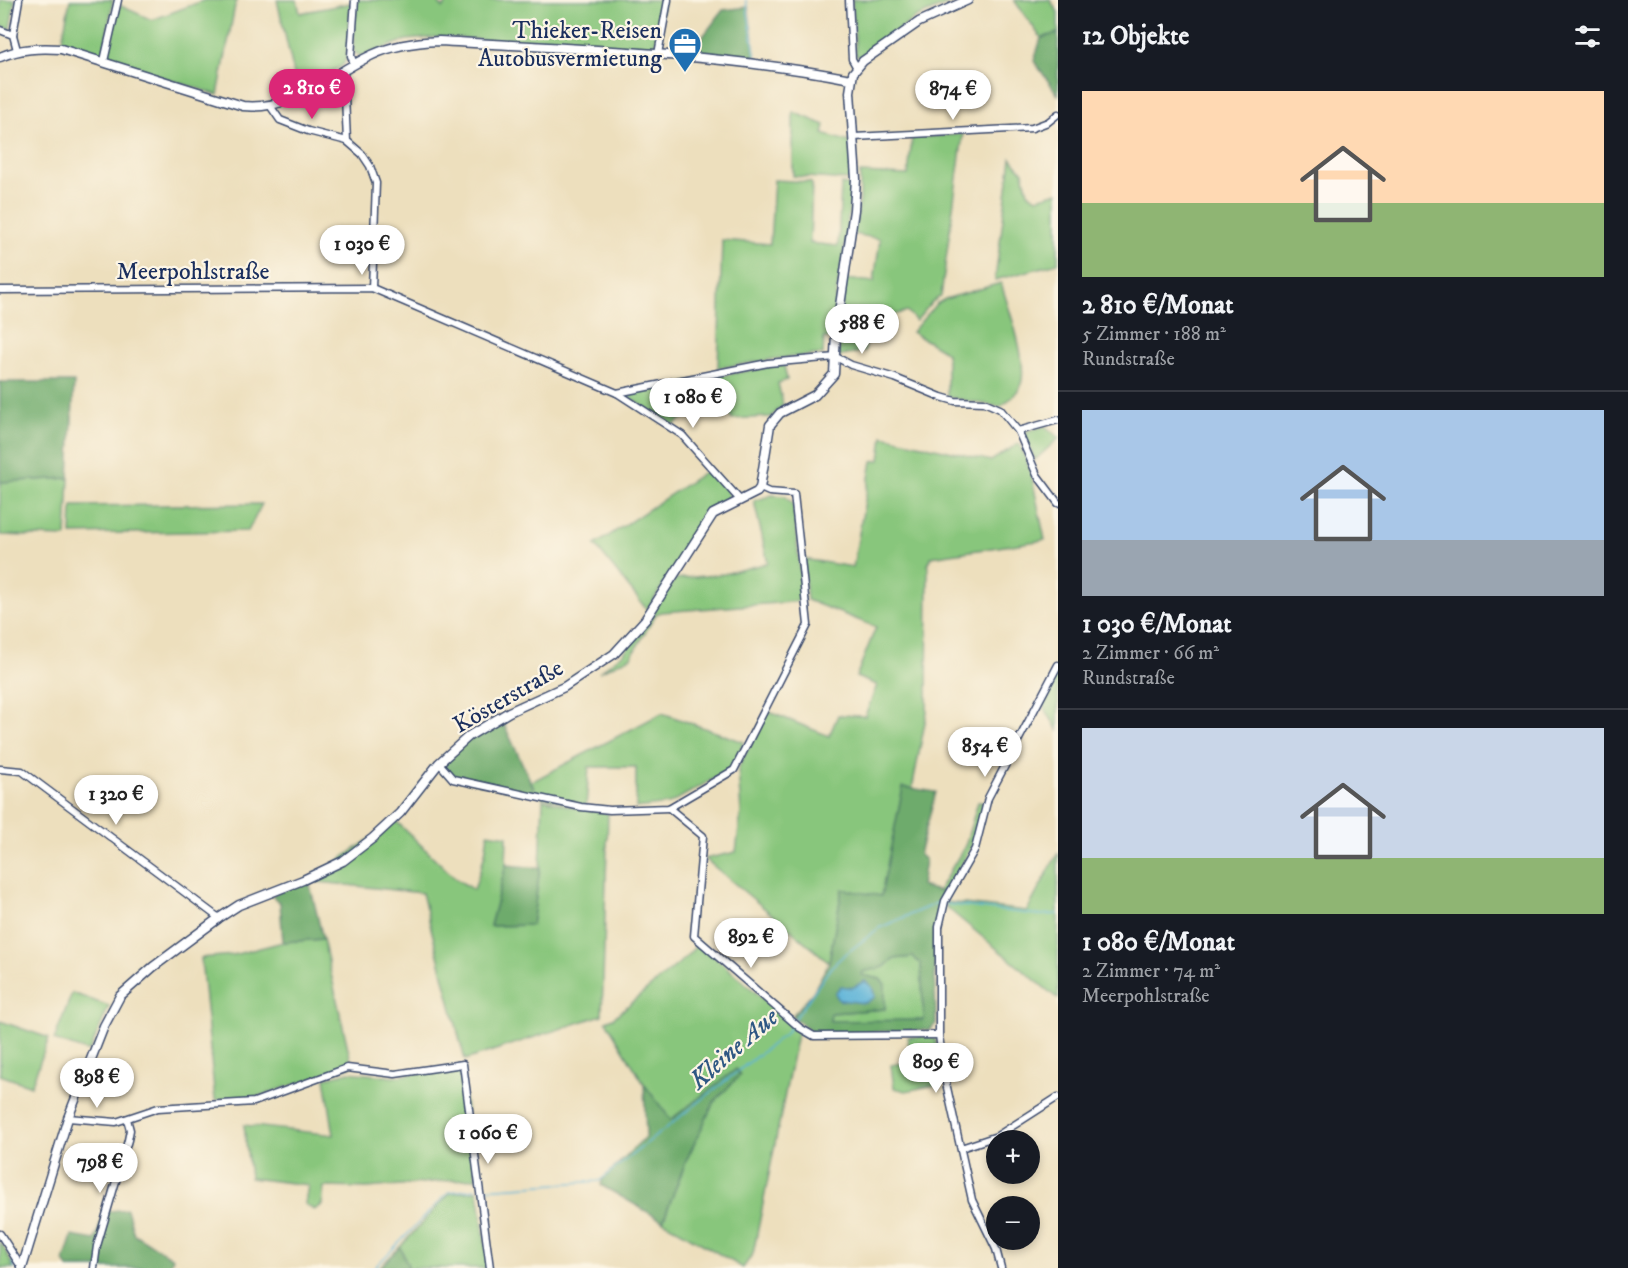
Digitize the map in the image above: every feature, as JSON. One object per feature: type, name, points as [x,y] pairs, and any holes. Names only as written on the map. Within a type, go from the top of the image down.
[{"type":"main road","points":[[760,488],[770,425],[780,413],[815,395],[834,374],[836,333],[854,210],[856,179],[851,79],[857,68],[919,22],[969,0]]},
{"type":"main road","points":[[0,57],[16,50],[62,49],[243,106],[271,107],[299,96],[374,54],[419,42],[439,41],[658,54],[763,64],[851,79]]},
{"type":"main road","name":"Kösterstraße","points":[[22,1268],[68,1118],[104,1026],[120,996],[153,967],[239,905],[303,880],[343,861],[400,813],[439,763],[468,736],[509,712],[564,687],[614,654],[645,620],[713,513],[757,492],[760,488]]},
{"type":"street","points":[[16,50],[13,35],[20,0]]},
{"type":"street","points":[[104,62],[118,0]]},
{"type":"street","points":[[354,64],[351,56],[355,0]]},
{"type":"street","points":[[658,54],[668,0]]},
{"type":"street","points":[[849,0],[852,59],[857,68]]},
{"type":"street","points":[[0,30],[13,35]]},
{"type":"street","points":[[342,71],[347,141]]},
{"type":"street","points":[[271,107],[279,120],[308,131],[347,141],[362,154],[370,166],[376,183],[372,288]]},
{"type":"street","points":[[854,138],[1032,128],[1048,122],[1058,114]]},
{"type":"street","name":"Meerpohlstraße","points":[[0,290],[372,288],[617,393],[682,435],[740,500]]},
{"type":"street","points":[[617,393],[757,365],[836,357],[851,365],[894,378],[941,397],[955,401],[984,402],[1000,409],[1018,431],[1037,475],[1058,503]]},
{"type":"street","points":[[1018,431],[1058,420]]},
{"type":"street","points":[[439,763],[453,779],[581,807],[610,810],[669,808],[734,770],[808,625],[794,494],[769,492],[760,488]]},
{"type":"street","points":[[1001,1268],[996,1249],[972,1200],[944,1074],[939,1035],[939,927],[944,904],[975,849],[988,798],[1058,664]]},
{"type":"street","points":[[0,769],[22,771],[219,918]]},
{"type":"street","points":[[669,808],[703,836],[694,936],[793,1022],[814,1036],[939,1035]]},
{"type":"street","points":[[68,1118],[116,1122],[158,1108],[254,1102],[347,1068],[395,1074],[463,1064],[490,1268]]},
{"type":"street","points":[[961,1148],[997,1136],[1058,1097]]},
{"type":"street","points":[[94,1268],[97,1246],[128,1140],[130,1130],[127,1119]]},
{"type":"street","points":[[0,1234],[22,1268]]},
{"type":"green space","points":[[0,0],[15,0],[10,29],[0,26]]},
{"type":"green space","points":[[70,0],[113,0],[103,57],[61,46]]},
{"type":"green space","points":[[205,0],[236,0],[218,95],[108,60],[119,5],[152,20]]},
{"type":"green space","points":[[277,0],[297,0],[300,13],[351,3],[346,59],[343,65],[298,91]]},
{"type":"green space","points":[[357,0],[436,0],[443,8],[449,0],[664,0],[654,49],[439,37],[406,40],[362,56],[356,54],[353,49]]},
{"type":"green space","points":[[852,0],[958,0],[917,17],[860,57],[856,55]]},
{"type":"green space","points":[[1014,0],[1050,0],[1058,12],[1058,33],[1041,38]]},
{"type":"green space","points":[[748,7],[756,60],[697,54],[698,43],[723,10]]},
{"type":"green space","points":[[1058,33],[1058,95],[1034,61],[1041,38]]},
{"type":"green space","points":[[793,112],[825,125],[823,134],[850,142],[852,176],[847,180],[793,176]]},
{"type":"green space","points":[[963,134],[941,296],[932,302],[916,321],[907,311],[869,322],[865,351],[839,356],[845,279],[874,282],[880,239],[854,234],[860,200],[860,173],[908,175],[912,138]]},
{"type":"green space","points":[[1011,158],[1023,172],[1028,193],[1037,198],[1058,192],[1058,263],[995,280]]},
{"type":"green space","points":[[774,180],[812,184],[810,243],[838,246],[841,184],[849,185],[851,188],[830,338],[824,338],[823,354],[718,368],[722,240],[770,244]]},
{"type":"green space","points":[[1001,283],[1020,351],[1022,377],[1020,387],[1014,396],[1000,407],[947,397],[947,353],[912,332],[936,304],[945,299]]},
{"type":"green space","points":[[784,364],[787,380],[778,383],[783,405],[771,417],[731,419],[729,403],[709,401],[673,425],[630,398],[629,393]]},
{"type":"green space","points":[[0,382],[74,382],[69,478],[0,482]]},
{"type":"green space","points":[[1045,426],[1058,439],[1035,460],[1025,436],[1027,431]]},
{"type":"green space","points":[[883,436],[991,461],[1019,443],[1031,473],[1045,540],[931,557],[928,565],[927,712],[912,789],[903,788],[881,896],[842,890],[829,962],[705,859],[736,852],[741,812],[738,769],[767,711],[829,736],[838,715],[865,716],[877,685],[856,677],[876,627],[807,600],[803,559],[853,567],[872,461],[880,460]]},
{"type":"green space","points":[[709,469],[728,491],[729,498],[711,511],[647,610],[595,545]]},
{"type":"green space","points":[[69,478],[66,537],[0,535],[0,482]]},
{"type":"green space","points":[[772,495],[785,496],[793,504],[803,601],[656,614],[631,657],[599,672],[624,653],[675,579],[724,574],[768,563],[754,501]]},
{"type":"green space","points":[[262,504],[248,531],[71,534],[72,506]]},
{"type":"green space","points":[[1058,671],[1058,730],[1042,704]]},
{"type":"green space","points":[[662,713],[744,742],[733,768],[669,804],[636,808],[636,767],[589,767],[586,807],[537,795],[531,782]]},
{"type":"green space","points":[[501,718],[537,795],[454,778],[441,763],[469,737]]},
{"type":"green space","points":[[903,787],[936,792],[919,854],[925,860],[921,886],[945,893],[934,931],[936,1024],[929,1030],[814,1034],[792,1016],[813,992],[829,962],[842,889],[881,896]],"holes":[[[913,957],[921,964],[924,1020],[830,1021],[831,1013],[885,1009],[885,984],[880,979],[862,975],[862,972],[884,967],[893,959]]]},
{"type":"green space","points":[[543,799],[580,809],[608,813],[602,1015],[465,1060],[422,893],[309,881],[396,821],[456,879],[474,890],[485,854],[488,833],[507,836],[506,865],[490,926],[532,925],[540,868]]},
{"type":"green space","points":[[978,802],[983,802],[977,831],[970,849],[945,893],[938,891],[965,846]]},
{"type":"green space","points":[[1058,853],[1058,999],[946,907],[946,902],[1027,911]]},
{"type":"green space","points":[[506,865],[540,868],[532,925],[490,926]]},
{"type":"green space","points":[[309,881],[323,939],[283,942],[280,903],[271,895]]},
{"type":"green space","points":[[323,939],[352,1066],[253,1098],[215,1100],[201,958],[233,955],[283,942]]},
{"type":"green space","points":[[701,945],[798,1029],[753,1254],[743,1268],[663,1221],[686,1161],[714,1102],[740,1074],[736,1070],[670,1120],[644,1084],[606,1021],[613,1018],[684,959],[695,947]]},
{"type":"green space","points":[[913,957],[921,964],[924,1020],[830,1022],[830,1013],[885,1009],[880,979],[861,975],[862,972],[884,967],[893,959]]},
{"type":"green space","points":[[72,993],[109,1006],[90,1050],[86,1051],[54,1040]]},
{"type":"green space","points":[[0,1021],[49,1038],[31,1086],[0,1075]]},
{"type":"green space","points":[[908,1037],[931,1037],[936,1040],[940,1084],[906,1091],[894,1088],[891,1065],[908,1062]]},
{"type":"green space","points":[[452,1067],[461,1072],[476,1178],[368,1188],[324,1187],[322,1205],[314,1210],[305,1204],[308,1185],[250,1178],[244,1125],[334,1135],[325,1078],[349,1072],[393,1077]]},
{"type":"green space","points":[[736,1069],[740,1075],[714,1102],[686,1161],[663,1221],[601,1185],[602,1180],[646,1136],[644,1084],[671,1120]]},
{"type":"green space","points":[[478,1191],[489,1268],[409,1268],[400,1247],[450,1193]]},
{"type":"green space","points":[[105,1209],[111,1211],[127,1209],[134,1234],[173,1258],[169,1268],[68,1268],[64,1261],[72,1236],[95,1240]]},
{"type":"green space","points":[[0,1240],[14,1268],[0,1268]]},
{"type":"green space","points":[[400,1247],[409,1268],[379,1268]]},
{"type":"water","points":[[865,981],[872,987],[875,997],[865,1003],[839,1000],[835,993],[841,986],[852,988]]},
{"type":"waterway","points":[[746,0],[756,59]]},
{"type":"waterway","name":"Kleine Aue","points":[[794,1020],[831,967],[843,956],[879,928],[941,903]]},
{"type":"waterway","name":"Kleine Aue","points":[[946,904],[1039,915],[1058,914]]},
{"type":"waterway","name":"Kleine Aue","points":[[483,1189],[599,1181],[786,1033],[792,1024]]},
{"type":"waterway","name":"Kleine Aue","points":[[374,1268],[449,1192],[476,1189]]},
{"type":"waterway","points":[[13,1261],[15,1268]]},
{"type":"place","name":"Thieker-Reisen Autobusvermietung","points":[[685,73]]}]
